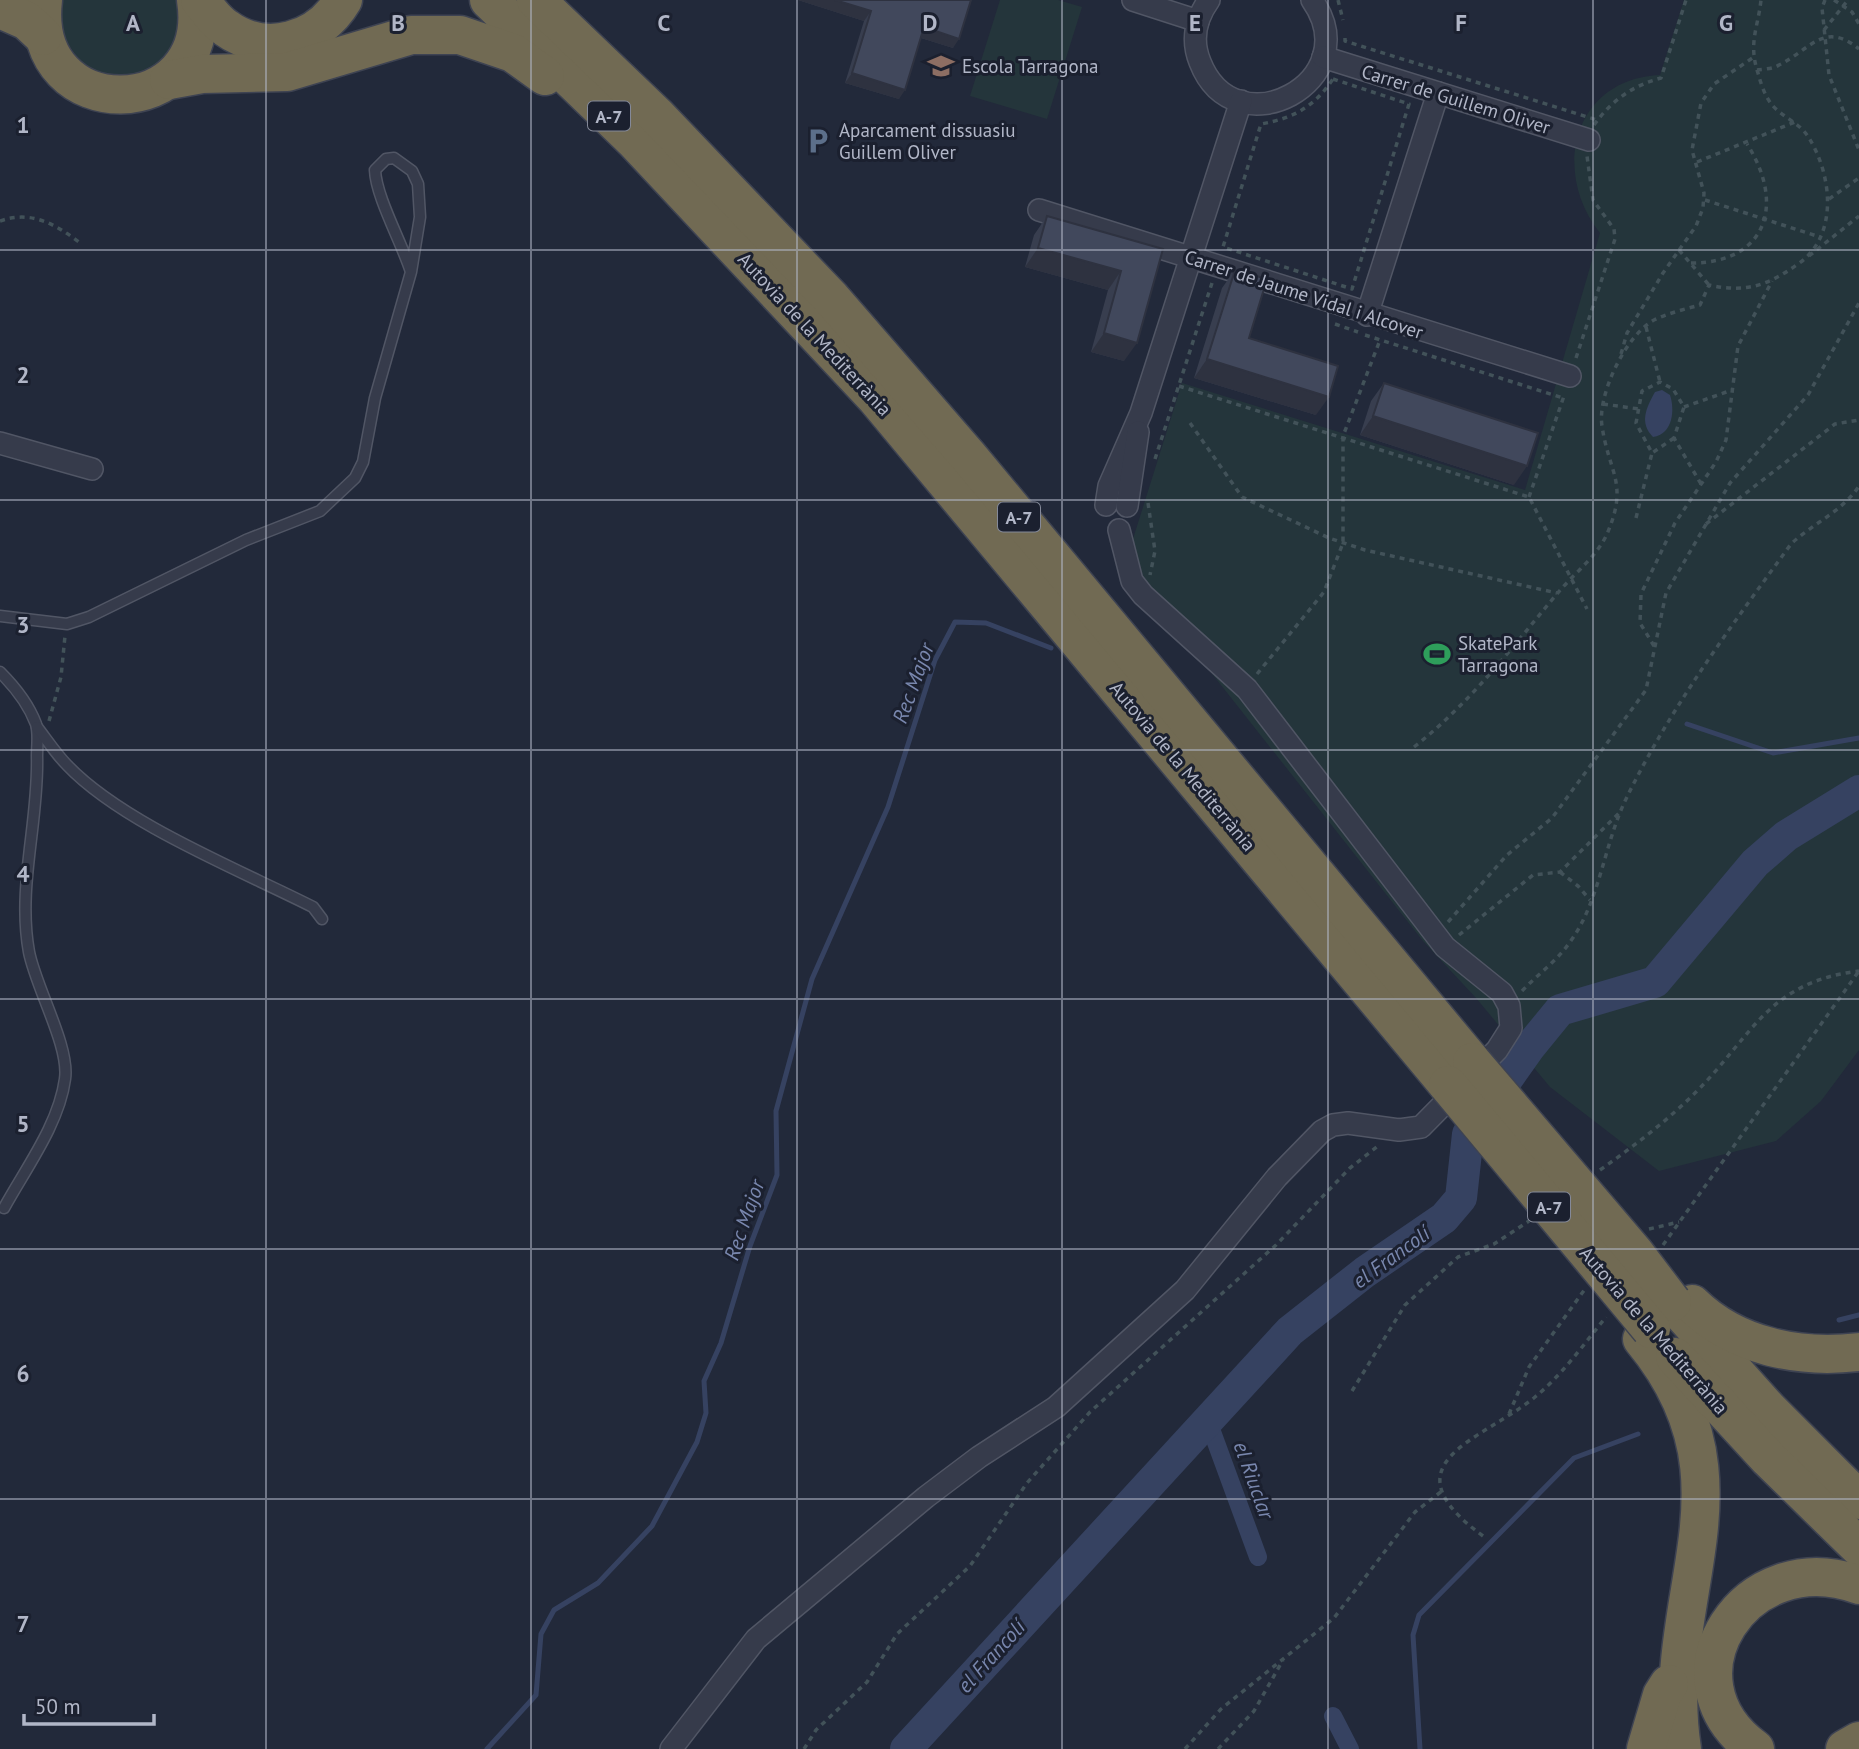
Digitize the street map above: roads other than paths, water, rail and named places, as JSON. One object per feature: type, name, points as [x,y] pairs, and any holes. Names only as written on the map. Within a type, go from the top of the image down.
[{"type":"highway","points":[[198,0],[232,32],[272,43],[302,38],[316,30],[344,0]]},
{"type":"highway","points":[[169,80],[185,62],[195,41],[199,18],[198,0]]},
{"type":"highway","name":"Autovia de la Mediterrània","points":[[489,0],[634,140],[876,398],[1460,1073],[1661,1315],[1760,1450],[1859,1547]]},
{"type":"highway","name":"Autovia de la Mediterrània","points":[[536,0],[656,115],[831,298],[969,457],[1460,1073]]},
{"type":"highway","points":[[0,9],[27,21],[43,18],[52,57],[66,75],[84,88],[105,95],[128,96],[149,91],[169,80],[202,74],[287,72],[411,35],[460,35],[513,52],[558,85],[625,150],[724,236]]},
{"type":"highway","points":[[1682,1749],[1678,1720],[1678,1670],[1700,1535],[1702,1482],[1684,1404],[1673,1380],[1661,1315],[1708,1318],[1765,1346],[1816,1354],[1859,1352]]},
{"type":"highway","name":"Autovia de la Mediterrània","points":[[1661,1315],[1768,1409],[1859,1500]]},
{"type":"highway","points":[[1755,1749],[1730,1725],[1716,1691],[1717,1652],[1731,1620],[1753,1595],[1784,1580],[1819,1576],[1859,1585]]},
{"type":"highway","points":[[1646,1749],[1662,1695],[1678,1670]]},
{"type":"highway","points":[[1845,1749],[1859,1743]]},
{"type":"highway","points":[[1855,1749],[1859,1743]]},
{"type":"street","points":[[1133,0],[1198,21]]},
{"type":"street","points":[[1209,0],[1198,21],[1195,42],[1206,76],[1226,94],[1241,101],[1262,104],[1287,99],[1312,78],[1323,57],[1323,24],[1312,0]]},
{"type":"street","name":"Carrer de Guillem Oliver","points":[[1323,57],[1438,93],[1588,151]]},
{"type":"street","points":[[1367,315],[1438,93]]},
{"type":"street","points":[[671,1749],[756,1639],[926,1497],[1066,1399],[1185,1290],[1277,1177],[1321,1131],[1333,1125],[1348,1123],[1410,1131],[1430,1121],[1497,1050],[1511,1028],[1509,1006],[1502,993],[1445,937],[1255,683],[1143,595],[1132,581],[1119,530],[1130,520],[1116,506],[1141,413],[1241,101]]},
{"type":"street","name":"Carrer de Jaume Vidal i Alcover","points":[[1039,210],[1367,315],[1570,376]]},
{"type":"street","points":[[0,443],[92,469]]},
{"type":"lane","points":[[0,616],[66,624],[89,617],[246,540],[320,511],[340,495],[363,462],[375,398],[411,272],[421,197],[412,171],[394,158],[386,159],[375,170],[376,184],[400,237],[411,272]]},
{"type":"lane","points":[[0,673],[25,702],[41,732],[67,765],[108,799],[187,844],[313,907],[322,919]]},
{"type":"lane","points":[[4,1208],[60,1104],[66,1076],[62,1049],[35,978],[29,949],[26,909],[41,732]]},
{"type":"water","points":[[1662,390],[1670,395],[1671,421],[1665,431],[1653,437],[1646,426],[1645,415],[1655,392]]},
{"type":"waterway","name":"Rec Major","points":[[487,1749],[536,1695],[541,1634],[554,1610],[598,1583],[652,1526],[697,1442],[706,1413],[704,1381],[721,1343],[750,1246],[777,1175],[776,1111],[812,979],[888,807],[935,660],[955,622],[986,623],[1051,648]]},
{"type":"waterway","name":"Rec Major","points":[[1687,724],[1773,753],[1859,738]]},
{"type":"waterway","name":"el Francolí","points":[[906,1749],[1290,1331],[1365,1272],[1444,1218],[1461,1198],[1468,1134],[1529,1048],[1560,1010],[1655,982],[1755,863],[1786,836],[1859,791]]},
{"type":"waterway","points":[[1839,1320],[1859,1315]]},
{"type":"waterway","name":"el Riuclar","points":[[1207,1418],[1258,1557]]},
{"type":"waterway","points":[[1420,1749],[1413,1635],[1419,1615],[1574,1458],[1638,1434]]},
{"type":"waterway","name":"el Riuclar","points":[[1333,1716],[1350,1749]]},
{"type":"place","name":"Escola Tarragona","points":[[941,66]]},
{"type":"place","name":"Aparcament dissuasiu Guillem Oliver","points":[[818,141]]},
{"type":"place","name":"SkatePark Tarragona","points":[[1437,654]]}]
